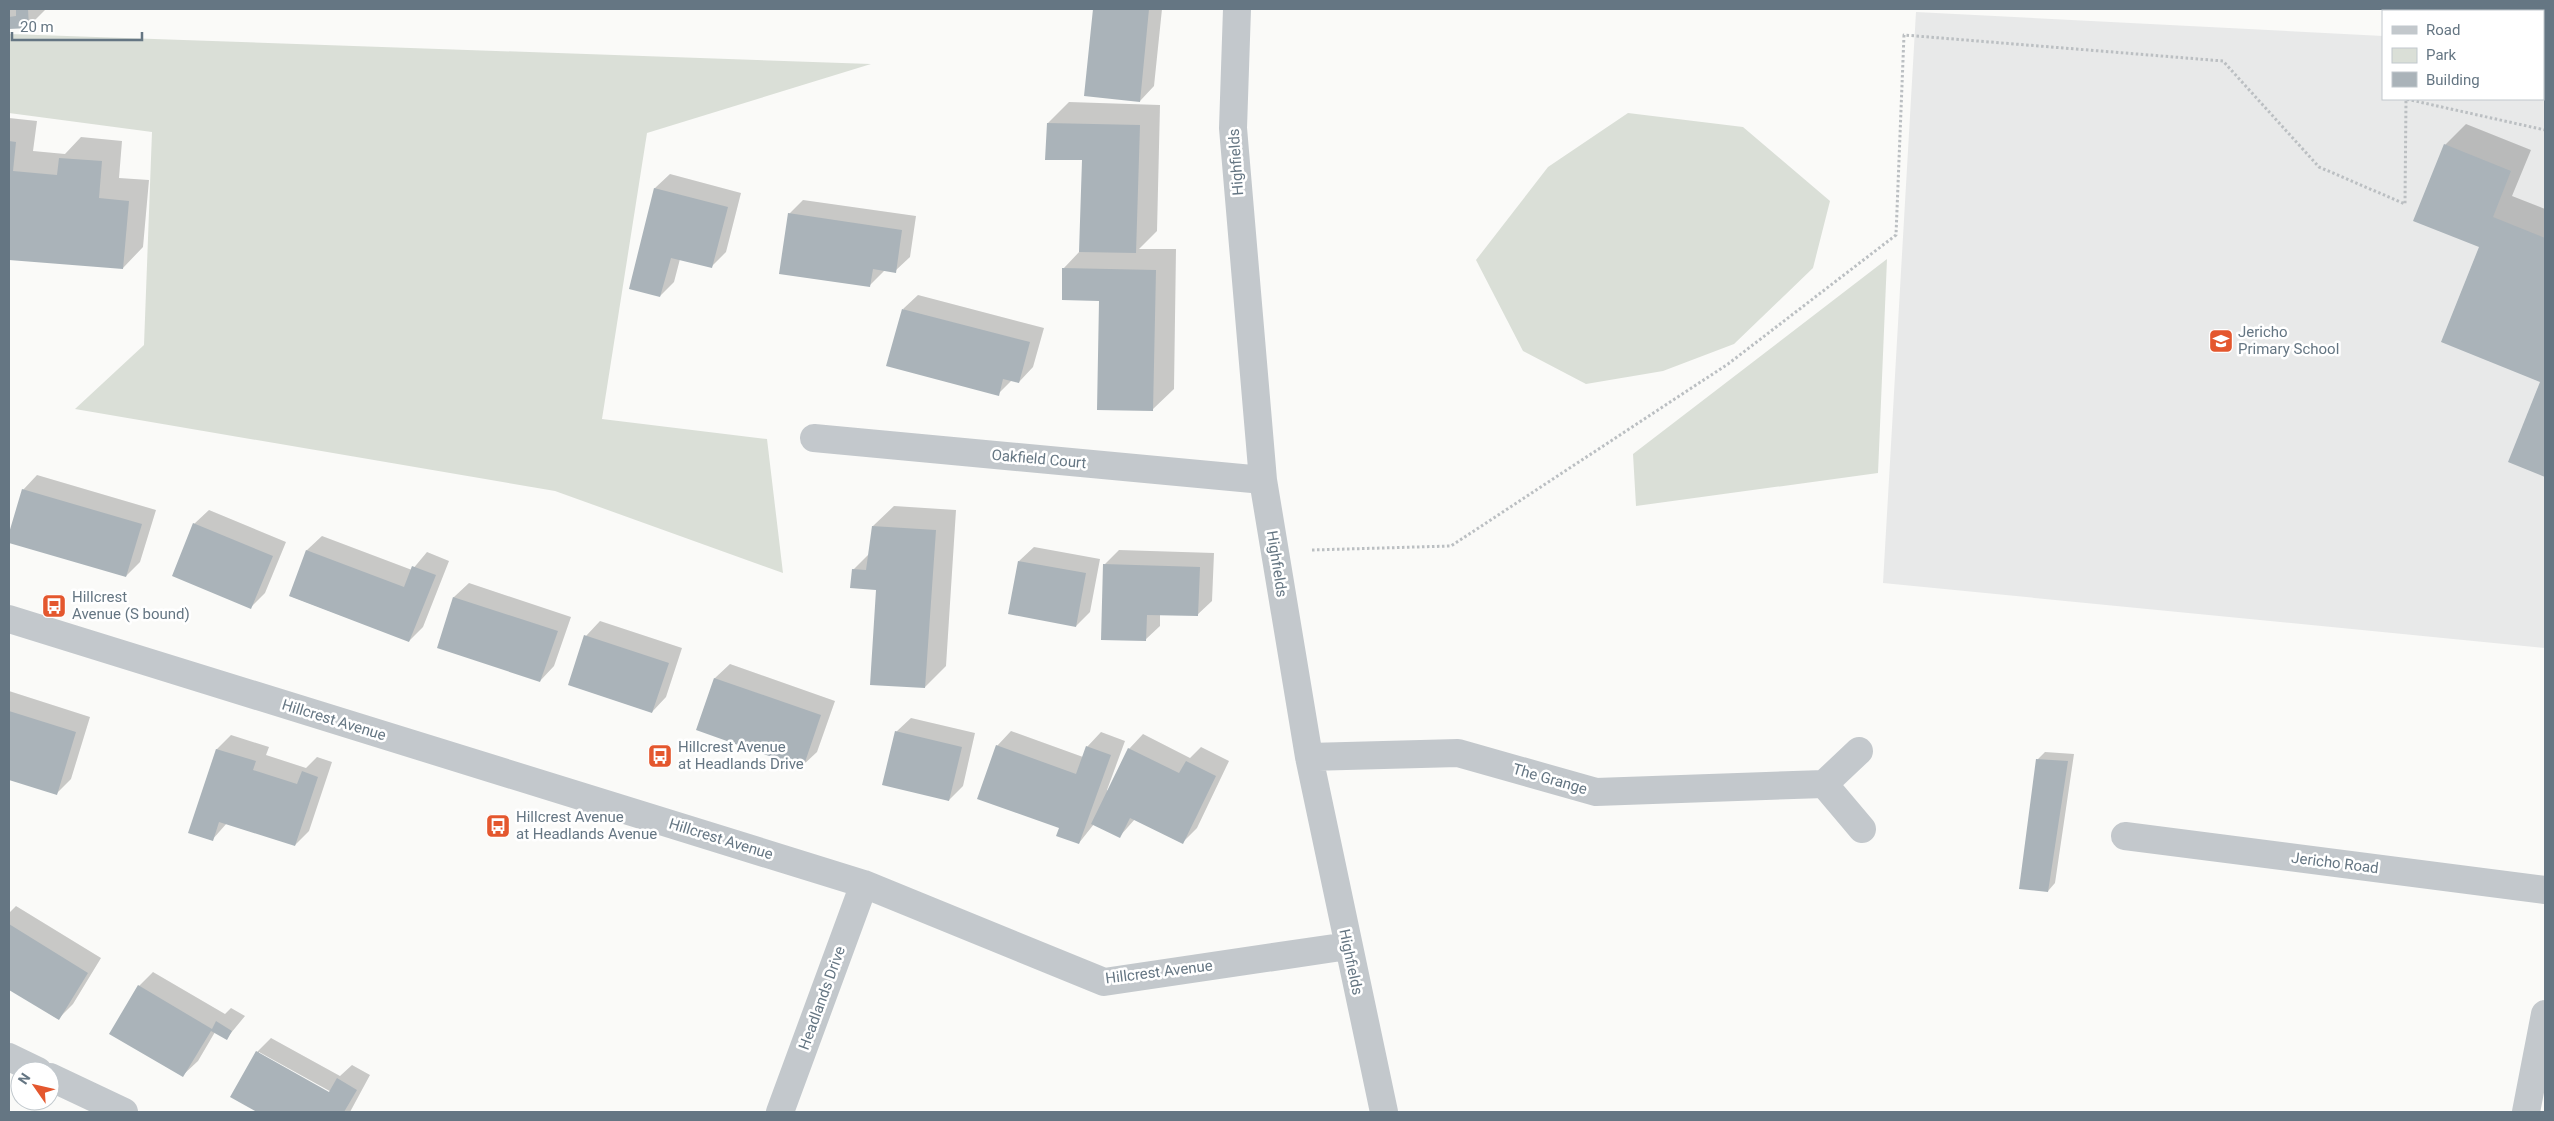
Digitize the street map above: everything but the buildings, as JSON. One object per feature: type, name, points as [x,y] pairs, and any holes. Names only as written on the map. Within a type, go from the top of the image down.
[{"type":"street","name":"Highfields","points":[[1237,9],[1233,128],[1263,480],[1309,757],[1384,1112]]},
{"type":"street","name":"Oakfield Court","points":[[814,438],[1263,480]]},
{"type":"street","name":"Hillcrest Avenue","points":[[9,619],[864,884],[1104,982],[1348,946]]},
{"type":"street","points":[[1859,751],[1824,784],[1862,829]]},
{"type":"street","name":"The Grange","points":[[1309,757],[1458,753],[1596,792],[1824,784]]},
{"type":"street","name":"Jericho Road","points":[[2125,836],[2545,890]]},
{"type":"street","name":"Headlands Drive","points":[[780,1112],[864,884]]},
{"type":"street","points":[[2526,1112],[2545,1014]]},
{"type":"street","points":[[60,1082],[124,1112]]},
{"type":"path","points":[[1275,551],[1451,546],[1728,364],[1896,235],[1904,35],[2223,61],[2320,167],[2405,204],[2406,100]]},
{"type":"path","points":[[2410,100],[2545,130]]},
{"type":"shaded area","name":"Jericho Primary School","points":[[1916,12],[2382,36],[2382,100],[2544,100],[2545,44],[2545,648],[1883,583]]},
{"type":"green space","points":[[9,34],[871,64],[647,133],[602,419],[767,439],[783,573],[555,491],[75,409],[144,345],[152,132],[9,113]]},
{"type":"green space","points":[[1628,113],[1743,127],[1830,201],[1813,268],[1734,344],[1663,371],[1586,384],[1523,351],[1476,260],[1548,167]]},
{"type":"green space","points":[[1887,259],[1878,473],[1636,506],[1633,454]]},
{"type":"place","name":"Jericho Primary School","points":[[2221,341]]},
{"type":"place","name":"Hillcrest Avenue (S bound)","points":[[54,606]]},
{"type":"place","name":"Hillcrest Avenue at Headlands Drive","points":[[660,756]]},
{"type":"place","name":"Hillcrest Avenue at Headlands Avenue","points":[[498,826]]}]
